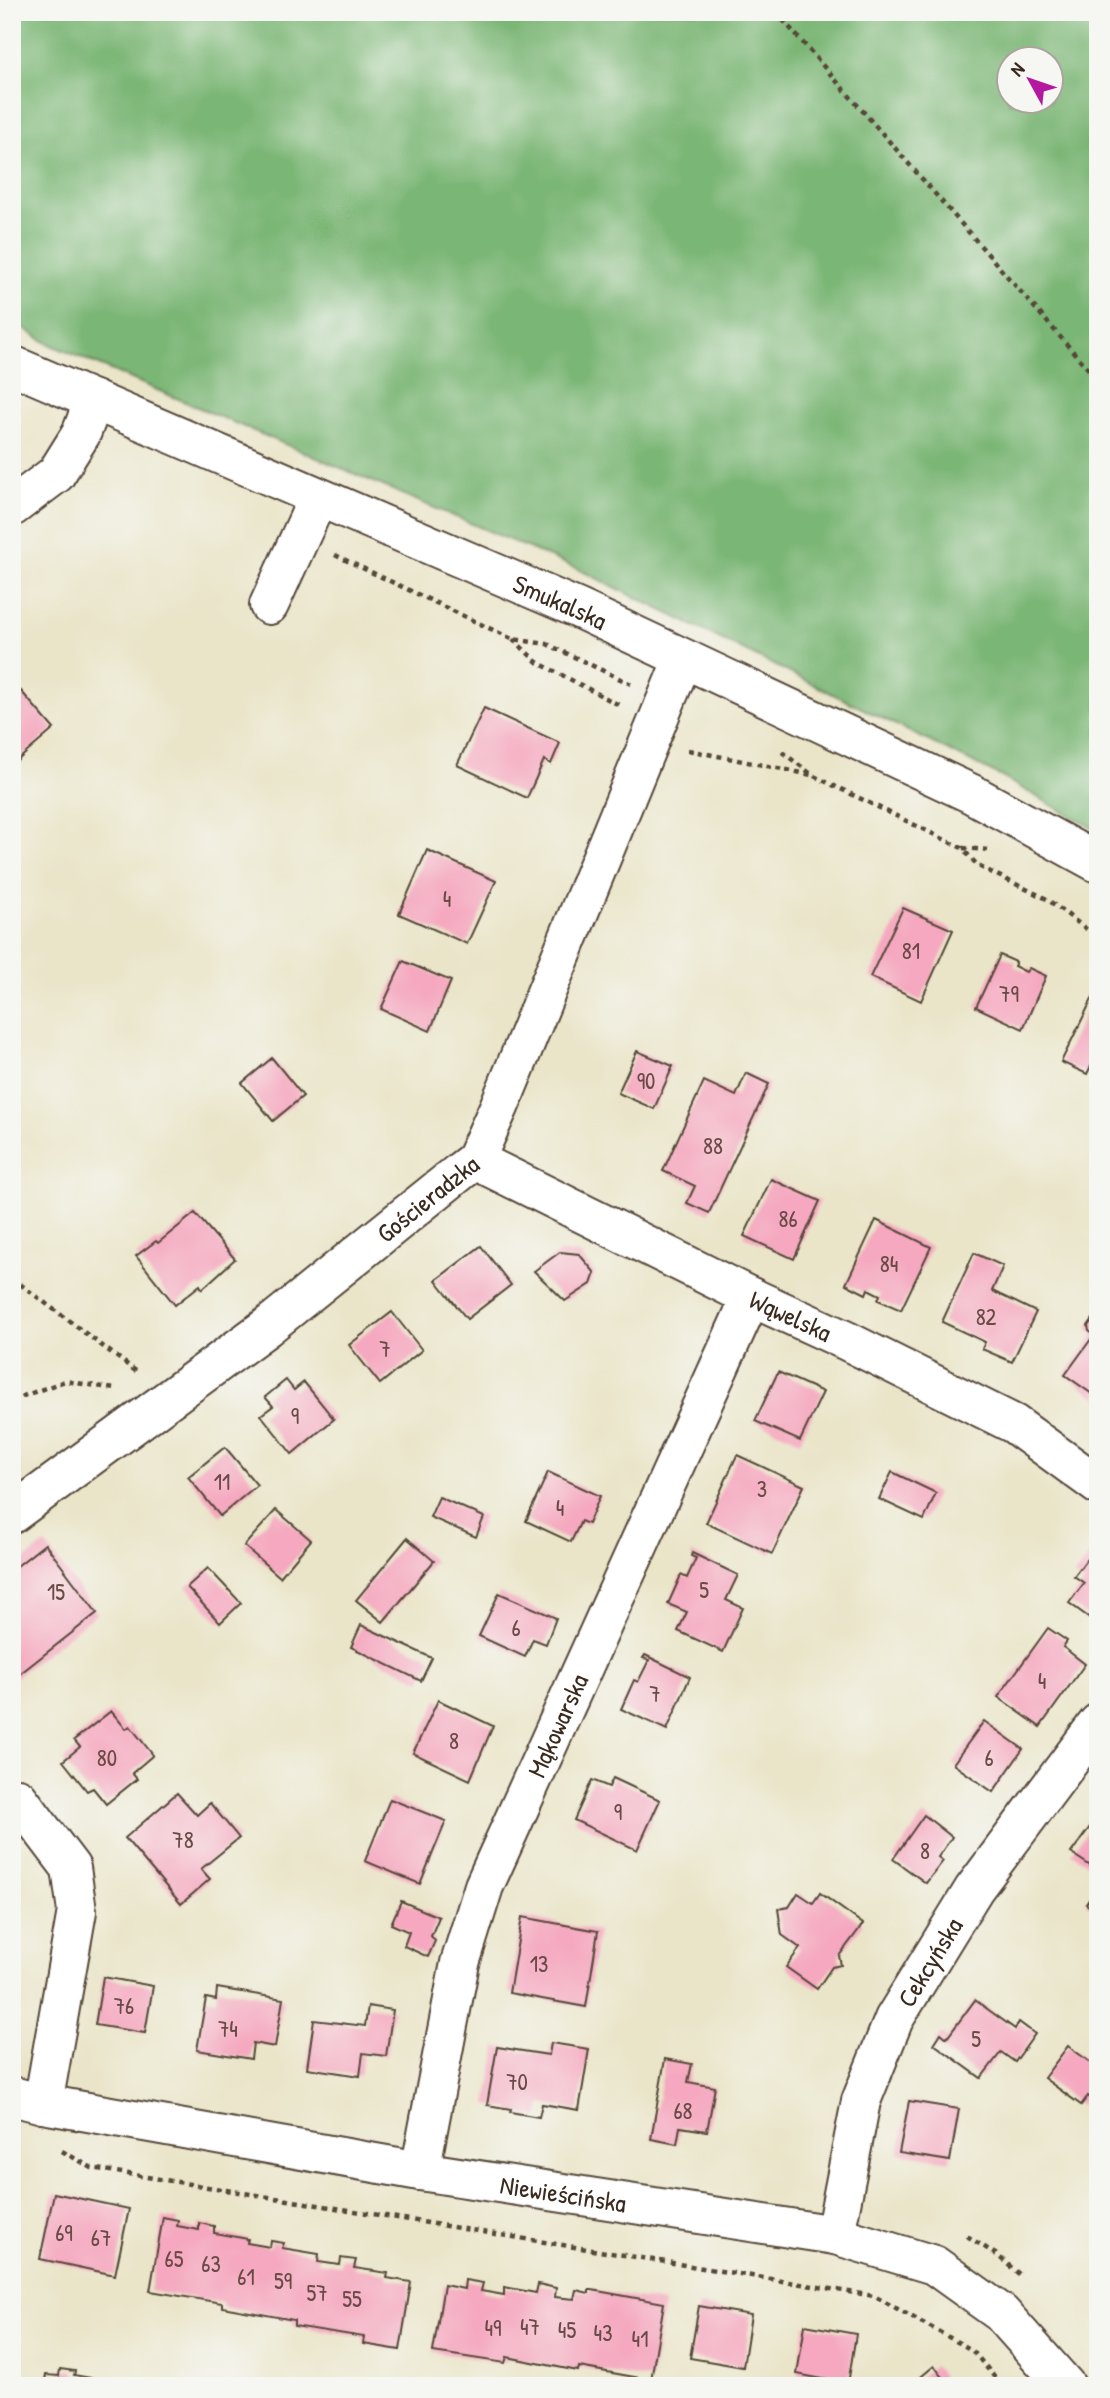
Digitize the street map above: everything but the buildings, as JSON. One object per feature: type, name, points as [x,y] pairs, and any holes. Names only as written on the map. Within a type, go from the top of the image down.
[{"type":"street","name":"Smukalska","points":[[12,365],[168,430],[318,498],[579,610],[972,794],[1098,863]]},
{"type":"street","points":[[12,507],[56,474],[81,434],[93,400]]},
{"type":"street","points":[[269,605],[318,498]]},
{"type":"street","name":"Gościeradzka","points":[[12,1514],[267,1326],[475,1160],[683,659]]},
{"type":"street","name":"Wąwelska","points":[[475,1160],[1014,1424],[1098,1485]]},
{"type":"street","name":"Mąkowarska","points":[[420,2171],[460,1963],[484,1886],[751,1297]]},
{"type":"street","name":"Cekcyńska","points":[[835,2235],[861,2101],[894,2019],[975,1889],[1098,1723]]},
{"type":"street","points":[[18,1798],[71,1868],[77,1911],[28,2100]]},
{"type":"street","name":"Niewieścińska","points":[[28,2100],[420,2171],[835,2235],[934,2265],[1001,2313],[1066,2386]]},
{"type":"path","points":[[776,12],[1098,380]]},
{"type":"path","points":[[328,552],[512,639]]},
{"type":"path","points":[[814,776],[962,848],[978,866],[1046,899],[1098,938]]},
{"type":"path","points":[[12,1278],[171,1398]]},
{"type":"path","points":[[12,1400],[65,1381],[171,1398]]},
{"type":"path","points":[[51,2148],[64,2151],[92,2168],[874,2296],[972,2350],[1002,2386]]},
{"type":"green space","points":[[12,12],[1098,12],[1098,831],[998,775],[578,569],[47,343],[12,320]]}]
